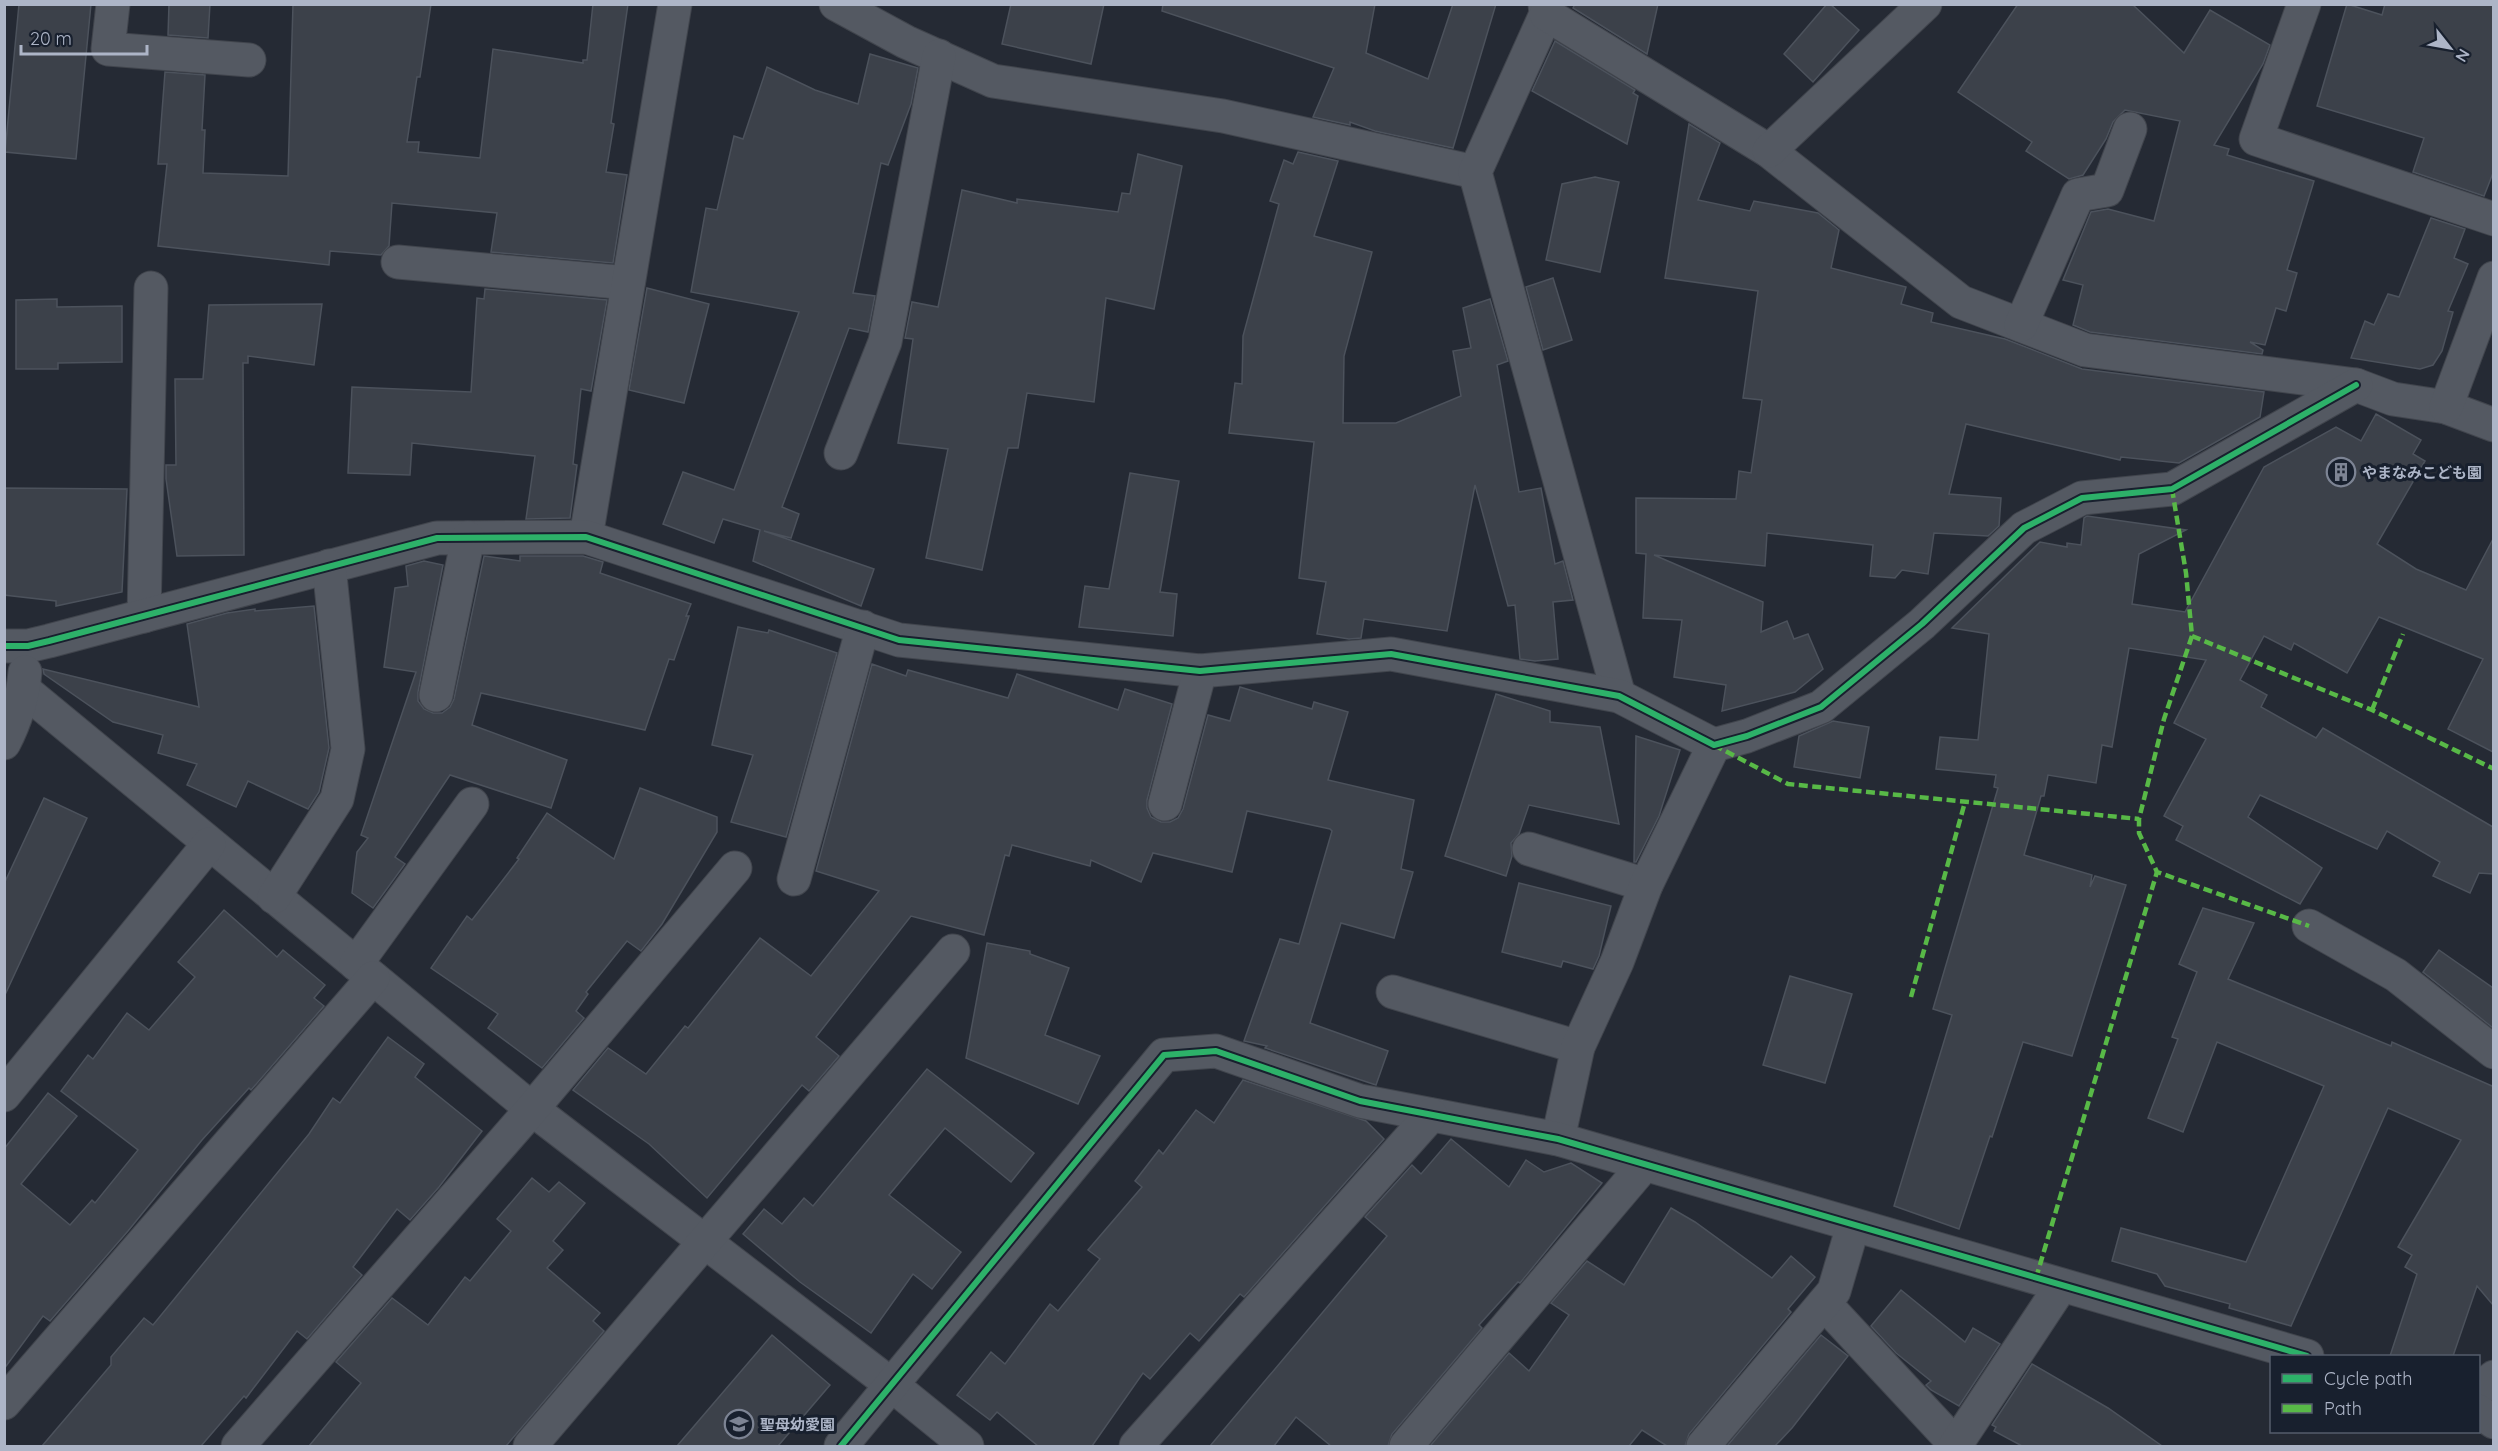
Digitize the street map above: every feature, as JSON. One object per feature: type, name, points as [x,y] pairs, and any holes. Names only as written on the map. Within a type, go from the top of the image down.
[{"type":"street","points":[[113,4],[108,49],[249,60]]},
{"type":"street","points":[[586,537],[675,4]]},
{"type":"street","points":[[836,4],[906,42],[993,81],[1222,116],[1475,172]]},
{"type":"street","points":[[1770,151],[1925,4]]},
{"type":"street","points":[[2304,4],[2256,139],[2493,219]]},
{"type":"street","points":[[1619,696],[1475,172],[1546,9],[1770,151],[1961,302],[2085,350],[2356,385],[2392,399],[2446,407],[2493,425]]},
{"type":"street","points":[[842,453],[885,342],[939,56]]},
{"type":"street","points":[[2021,325],[2078,195],[2107,190],[2130,129]]},
{"type":"street","points":[[398,262],[628,283]]},
{"type":"street","points":[[2446,407],[2493,278]]},
{"type":"street","points":[[144,616],[151,288]]},
{"type":"street","points":[[4,743],[15,721],[24,690],[16,646],[144,616],[437,538],[586,537],[899,639],[1200,671],[1391,654],[1619,696],[1714,745],[1747,736],[1821,707],[1922,624],[2024,528],[2082,498],[2172,489],[2356,385]]},
{"type":"street","points":[[436,695],[468,538]]},
{"type":"street","points":[[274,897],[337,799],[348,749],[328,566]]},
{"type":"street","points":[[794,879],[863,627]]},
{"type":"street","points":[[1165,804],[1200,671]]},
{"type":"street","points":[[24,690],[532,1109],[893,1386],[967,1446]]},
{"type":"street","points":[[1558,1139],[1578,1047],[1617,962],[1646,885],[1714,745]]},
{"type":"street","points":[[4,1403],[365,971],[472,804]]},
{"type":"street","points":[[4,1095],[209,844]]},
{"type":"street","points":[[1529,849],[1646,885]]},
{"type":"street","points":[[238,1446],[532,1109],[735,868]]},
{"type":"street","points":[[2309,926],[2396,975],[2493,1052]]},
{"type":"street","points":[[530,1446],[953,951]]},
{"type":"street","points":[[1393,992],[1578,1047]]},
{"type":"street","points":[[841,1446],[893,1386],[1164,1055],[1216,1051],[1360,1101],[1558,1139],[2037,1278],[2061,1287],[2303,1355]]},
{"type":"street","points":[[1136,1446],[1431,1115]]},
{"type":"street","points":[[1406,1446],[1644,1165]]},
{"type":"street","points":[[1703,1446],[1834,1291],[1852,1226]]},
{"type":"street","points":[[1824,1303],[1956,1446],[2061,1287]]},
{"type":"street","points":[[2480,1388],[2493,1377]]},
{"type":"street","points":[[2480,1412],[2493,1422]]},
{"type":"building","points":[[19,4],[91,4],[76,159],[5,152]]},
{"type":"building","points":[[169,4],[210,4],[208,38],[168,35]]},
{"type":"building","points":[[293,4],[431,4],[407,142],[419,142],[418,152],[480,158],[493,49],[583,63],[583,60],[587,60],[593,4],[628,4],[606,172],[627,175],[613,263],[491,252],[497,213],[392,203],[389,246],[381,255],[330,251],[329,265],[158,246],[167,164],[158,164],[165,72],[205,75],[202,130],[205,130],[203,173],[288,176]]},
{"type":"building","points":[[1011,4],[1104,4],[1091,64],[1002,44]]},
{"type":"building","points":[[1163,4],[1375,4],[1366,53],[1428,79],[1453,4],[1496,4],[1453,148],[1375,131],[1350,122],[1350,125],[1313,117],[1334,68],[1162,11]]},
{"type":"building","points":[[1575,4],[1658,4],[1647,54],[1573,8]]},
{"type":"building","points":[[1827,4],[1830,4],[1859,30],[1813,82],[1784,54]]},
{"type":"building","points":[[2018,4],[2132,4],[2184,53],[2210,10],[2270,45],[2263,64],[2214,145],[2229,149],[2227,155],[2314,181],[2287,270],[2297,273],[2286,311],[2276,308],[2265,345],[2250,342],[2263,350],[2262,354],[2090,332],[2073,325],[2083,285],[2063,280],[2091,212],[2108,209],[2154,221],[2180,121],[2125,110],[2113,122],[2106,139],[2083,175],[2069,179],[2026,151],[2032,142],[1958,92]]},
{"type":"building","points":[[2347,4],[2382,15],[2385,4],[2493,4],[2493,173],[2484,196],[2413,172],[2424,138],[2317,106]]},
{"type":"building","points":[[1555,41],[1635,90],[1633,93],[1638,96],[1627,144],[1532,91]]},
{"type":"building","points":[[870,54],[918,68],[911,104],[888,165],[881,163],[853,293],[875,296],[868,332],[849,328],[782,507],[799,514],[791,538],[764,531],[874,569],[861,606],[753,561],[760,530],[723,519],[714,543],[663,524],[683,472],[734,490],[799,312],[691,292],[706,208],[717,210],[734,136],[743,139],[767,67],[815,90],[858,104]]},
{"type":"building","points":[[1689,124],[1720,143],[1698,200],[1750,211],[1754,201],[1818,213],[1839,230],[1831,268],[1906,287],[1901,304],[1933,313],[1931,322],[2005,339],[2082,369],[2264,392],[2260,417],[2179,463],[2121,457],[2120,460],[1966,424],[1949,494],[2001,498],[1999,526],[1988,536],[1934,533],[1928,574],[1902,570],[1895,578],[1870,576],[1873,545],[1767,533],[1765,566],[1654,555],[1763,602],[1761,632],[1787,621],[1794,639],[1808,634],[1823,669],[1795,692],[1722,711],[1726,685],[1674,677],[1682,620],[1643,618],[1646,554],[1636,553],[1636,498],[1736,499],[1739,471],[1751,473],[1762,400],[1743,398],[1758,291],[1665,278]]},
{"type":"building","points":[[1298,152],[1338,161],[1314,236],[1372,252],[1344,356],[1343,423],[1396,423],[1461,396],[1453,351],[1471,348],[1463,308],[1490,299],[1508,361],[1497,365],[1519,492],[1541,488],[1555,564],[1563,561],[1573,600],[1553,602],[1558,659],[1535,661],[1520,659],[1515,605],[1508,606],[1475,485],[1447,631],[1364,619],[1361,638],[1349,639],[1317,634],[1326,582],[1299,578],[1314,442],[1229,433],[1235,383],[1242,384],[1243,336],[1279,204],[1270,201],[1284,160],[1293,164]]},
{"type":"building","points":[[1138,154],[1182,166],[1154,309],[1106,298],[1094,402],[1027,393],[1018,448],[1008,448],[982,570],[926,558],[948,449],[898,443],[913,339],[905,338],[912,302],[938,307],[962,190],[1017,203],[1017,199],[1118,212],[1122,193],[1130,194]]},
{"type":"building","points":[[1595,177],[1619,182],[1600,272],[1546,260],[1562,184]]},
{"type":"building","points":[[2431,218],[2465,229],[2454,258],[2468,264],[2448,311],[2453,312],[2442,351],[2433,365],[2420,369],[2351,358],[2365,321],[2374,325],[2388,294],[2399,297]]},
{"type":"building","points":[[1553,278],[1572,340],[1543,350],[1526,287]]},
{"type":"building","points":[[647,288],[709,304],[684,403],[629,390]]},
{"type":"building","points":[[485,289],[607,300],[591,391],[581,389],[573,464],[577,465],[570,518],[526,519],[535,456],[412,443],[410,475],[348,473],[352,387],[471,392],[477,298],[484,299]]},
{"type":"building","points":[[57,299],[57,307],[122,306],[122,362],[58,363],[58,369],[16,369],[16,300]]},
{"type":"building","points":[[322,304],[314,365],[248,356],[248,363],[243,363],[244,555],[177,556],[166,479],[166,465],[176,465],[175,379],[203,379],[209,305]]},
{"type":"building","points":[[2376,414],[2421,440],[2413,454],[2425,461],[2377,544],[2416,569],[2466,590],[2493,539],[2493,752],[2448,729],[2483,659],[2379,617],[2347,673],[2294,643],[2291,650],[2264,636],[2240,680],[2267,695],[2261,707],[2316,738],[2323,728],[2493,827],[2493,874],[2479,873],[2470,893],[2433,876],[2440,862],[2387,831],[2377,849],[2260,795],[2248,817],[2322,868],[2300,904],[2176,840],[2183,826],[2164,816],[2206,739],[2174,723],[2206,660],[2129,648],[2112,747],[2102,745],[2096,783],[2048,775],[2044,796],[2041,796],[2024,855],[2092,875],[2090,887],[2095,876],[2126,885],[2072,1056],[2023,1042],[1959,1229],[1894,1206],[1952,1015],[1933,1009],[1998,788],[1994,787],[1996,775],[1936,769],[1940,737],[1978,740],[1989,634],[1952,628],[2040,542],[2067,547],[2067,543],[2081,545],[2084,518],[2087,516],[2186,530],[2139,554],[2132,604],[2185,612],[2264,467],[2336,427],[2361,441]]},
{"type":"building","points":[[1130,473],[1179,481],[1160,592],[1177,594],[1173,636],[1079,627],[1085,586],[1109,589]]},
{"type":"building","points":[[4,488],[127,489],[122,592],[56,606],[56,601],[4,595]]},
{"type":"building","points":[[484,556],[520,561],[520,556],[583,556],[603,562],[600,573],[691,604],[686,616],[689,616],[674,660],[669,659],[645,730],[481,693],[472,725],[567,760],[551,808],[450,775],[395,857],[405,864],[373,908],[352,893],[357,852],[368,838],[361,835],[416,672],[384,667],[395,588],[408,586],[406,566],[424,561],[443,565],[418,692],[418,701],[424,709],[433,713],[442,713],[450,707],[454,699]]},
{"type":"building","points":[[314,606],[329,748],[319,792],[308,809],[248,781],[236,807],[187,785],[197,764],[158,753],[163,735],[113,722],[44,674],[43,669],[199,707],[187,624],[227,613],[255,609],[255,611]]},
{"type":"building","points":[[738,627],[768,633],[769,630],[837,653],[786,837],[731,822],[753,755],[712,745]]},
{"type":"building","points":[[872,664],[906,676],[908,670],[1008,698],[1017,674],[1118,710],[1125,689],[1172,704],[1147,800],[1147,808],[1151,817],[1161,822],[1170,822],[1178,818],[1183,809],[1208,715],[1230,721],[1240,687],[1312,709],[1314,702],[1348,712],[1328,780],[1414,800],[1401,869],[1413,872],[1394,938],[1341,923],[1310,1023],[1388,1051],[1376,1085],[1265,1048],[1267,1046],[1244,1041],[1280,939],[1299,944],[1332,831],[1247,811],[1232,872],[1153,853],[1141,882],[1091,860],[1090,866],[1012,845],[1009,856],[1005,855],[984,935],[911,916],[816,1037],[839,1056],[809,1091],[802,1085],[707,1198],[649,1144],[573,1090],[608,1048],[646,1074],[685,1026],[688,1028],[760,938],[811,976],[879,891],[816,871]]},
{"type":"building","points":[[1496,694],[1550,711],[1550,722],[1600,727],[1619,824],[1529,805],[1519,834],[1511,843],[1512,856],[1506,876],[1445,856]]},
{"type":"building","points":[[1833,721],[1869,727],[1860,778],[1794,767],[1799,736]]},
{"type":"building","points":[[1636,736],[1680,750],[1659,816],[1634,862]]},
{"type":"building","points":[[640,788],[717,817],[717,832],[662,924],[641,951],[627,941],[586,992],[588,994],[576,1011],[584,1018],[542,1068],[488,1028],[498,1014],[431,968],[467,916],[472,920],[519,859],[517,858],[547,813],[614,859]]},
{"type":"building","points":[[44,798],[87,818],[4,997],[4,884]]},
{"type":"building","points":[[1519,883],[1611,906],[1599,956],[1593,969],[1563,961],[1561,967],[1502,952]]},
{"type":"building","points":[[2203,908],[2254,923],[2228,979],[2391,1046],[2392,1042],[2492,1086],[2493,1084],[2493,1305],[2477,1286],[2453,1355],[2390,1355],[2417,1274],[2405,1267],[2412,1255],[2398,1247],[2461,1140],[2388,1108],[2291,1326],[2229,1308],[2230,1304],[2165,1286],[2157,1274],[2112,1261],[2121,1228],[2246,1262],[2324,1086],[2217,1042],[2183,1132],[2148,1118],[2178,1039],[2172,1037],[2197,972],[2179,964]]},
{"type":"building","points":[[224,910],[277,957],[283,950],[325,985],[314,998],[324,1006],[251,1090],[249,1088],[202,1140],[128,1231],[50,1321],[43,1316],[4,1369],[4,1149],[48,1093],[77,1116],[21,1184],[70,1225],[92,1200],[95,1203],[138,1150],[61,1091],[88,1055],[93,1059],[127,1013],[149,1030],[195,977],[178,962]]},
{"type":"building","points":[[987,943],[1030,951],[1030,954],[1069,968],[1045,1035],[1100,1056],[1078,1104],[966,1058]]},
{"type":"building","points":[[2439,950],[2493,988],[2493,1028],[2423,972]]},
{"type":"building","points":[[1790,976],[1852,994],[1825,1083],[1763,1065]]},
{"type":"building","points":[[388,1037],[424,1064],[415,1077],[482,1131],[439,1187],[410,1220],[397,1209],[353,1267],[362,1275],[307,1339],[297,1331],[246,1398],[244,1396],[201,1446],[42,1446],[111,1365],[111,1357],[144,1318],[153,1325],[309,1134],[333,1098],[340,1103]]},
{"type":"building","points":[[927,1069],[1034,1153],[1011,1182],[945,1128],[889,1195],[961,1252],[932,1289],[913,1274],[871,1333],[800,1282],[743,1234],[764,1209],[782,1224],[804,1198],[813,1206]]},
{"type":"building","points":[[1243,1080],[1366,1121],[1384,1139],[1244,1297],[1240,1294],[1199,1341],[1190,1333],[1150,1379],[1143,1373],[1092,1446],[1038,1446],[997,1412],[990,1420],[957,1395],[991,1352],[1005,1364],[1050,1304],[1058,1311],[1100,1259],[1088,1250],[1142,1187],[1135,1181],[1159,1150],[1163,1154],[1196,1110],[1214,1123]]},
{"type":"building","points":[[1451,1139],[1509,1187],[1526,1160],[1544,1172],[1571,1163],[1602,1183],[1520,1283],[1518,1282],[1479,1325],[1482,1328],[1392,1434],[1388,1446],[1331,1446],[1296,1417],[1274,1446],[1210,1446],[1387,1236],[1365,1217],[1412,1165],[1421,1174]]},
{"type":"building","points":[[532,1178],[549,1192],[559,1182],[585,1203],[553,1241],[563,1250],[547,1268],[600,1313],[593,1321],[604,1331],[506,1446],[309,1446],[361,1383],[336,1362],[392,1298],[428,1325],[465,1277],[470,1281],[511,1231],[497,1219]]},
{"type":"building","points":[[1671,1208],[1695,1222],[1772,1278],[1791,1256],[1815,1277],[1788,1309],[1791,1312],[1689,1434],[1685,1446],[1667,1446],[1642,1430],[1629,1446],[1430,1446],[1509,1353],[1529,1371],[1569,1315],[1551,1303],[1587,1261],[1624,1285]]},
{"type":"building","points":[[1901,1290],[1965,1342],[1973,1328],[2000,1344],[1959,1406],[1931,1390],[1926,1385],[1931,1381],[1896,1353],[1871,1326]]},
{"type":"building","points":[[772,1335],[830,1385],[778,1446],[677,1446]]},
{"type":"building","points":[[1821,1335],[1848,1356],[1792,1428],[1775,1446],[1727,1446]]},
{"type":"building","points":[[2032,1364],[2108,1408],[2162,1446],[2022,1446],[1994,1431],[1996,1427],[1992,1425]]},
{"type":"marked path","points":[[2172,489],[2186,573],[2192,636],[2164,719],[2139,819],[2139,833],[2157,872],[2309,926]]},
{"type":"marked path","points":[[2372,710],[2403,634]]},
{"type":"marked path","points":[[2192,636],[2372,710],[2494,769]]},
{"type":"marked path","points":[[1714,745],[1788,784],[2139,819]]},
{"type":"marked path","points":[[1911,997],[1965,802]]},
{"type":"marked path","points":[[2036,1278],[2157,872]]},
{"type":"cycle path","points":[[4,646],[28,646],[49,641],[437,538],[586,537],[899,640],[1200,671],[1391,654],[1619,696],[1714,745],[1747,736],[1821,707],[1922,624],[2024,528],[2082,498],[2172,489],[2356,385]]},
{"type":"cycle path","points":[[841,1446],[1164,1055],[1216,1051],[1360,1101],[1558,1139],[2304,1355]]},
{"type":"place","name":"やまなみこども園","points":[[2341,472]]},
{"type":"place","name":"聖母幼愛園","points":[[739,1424]]}]
